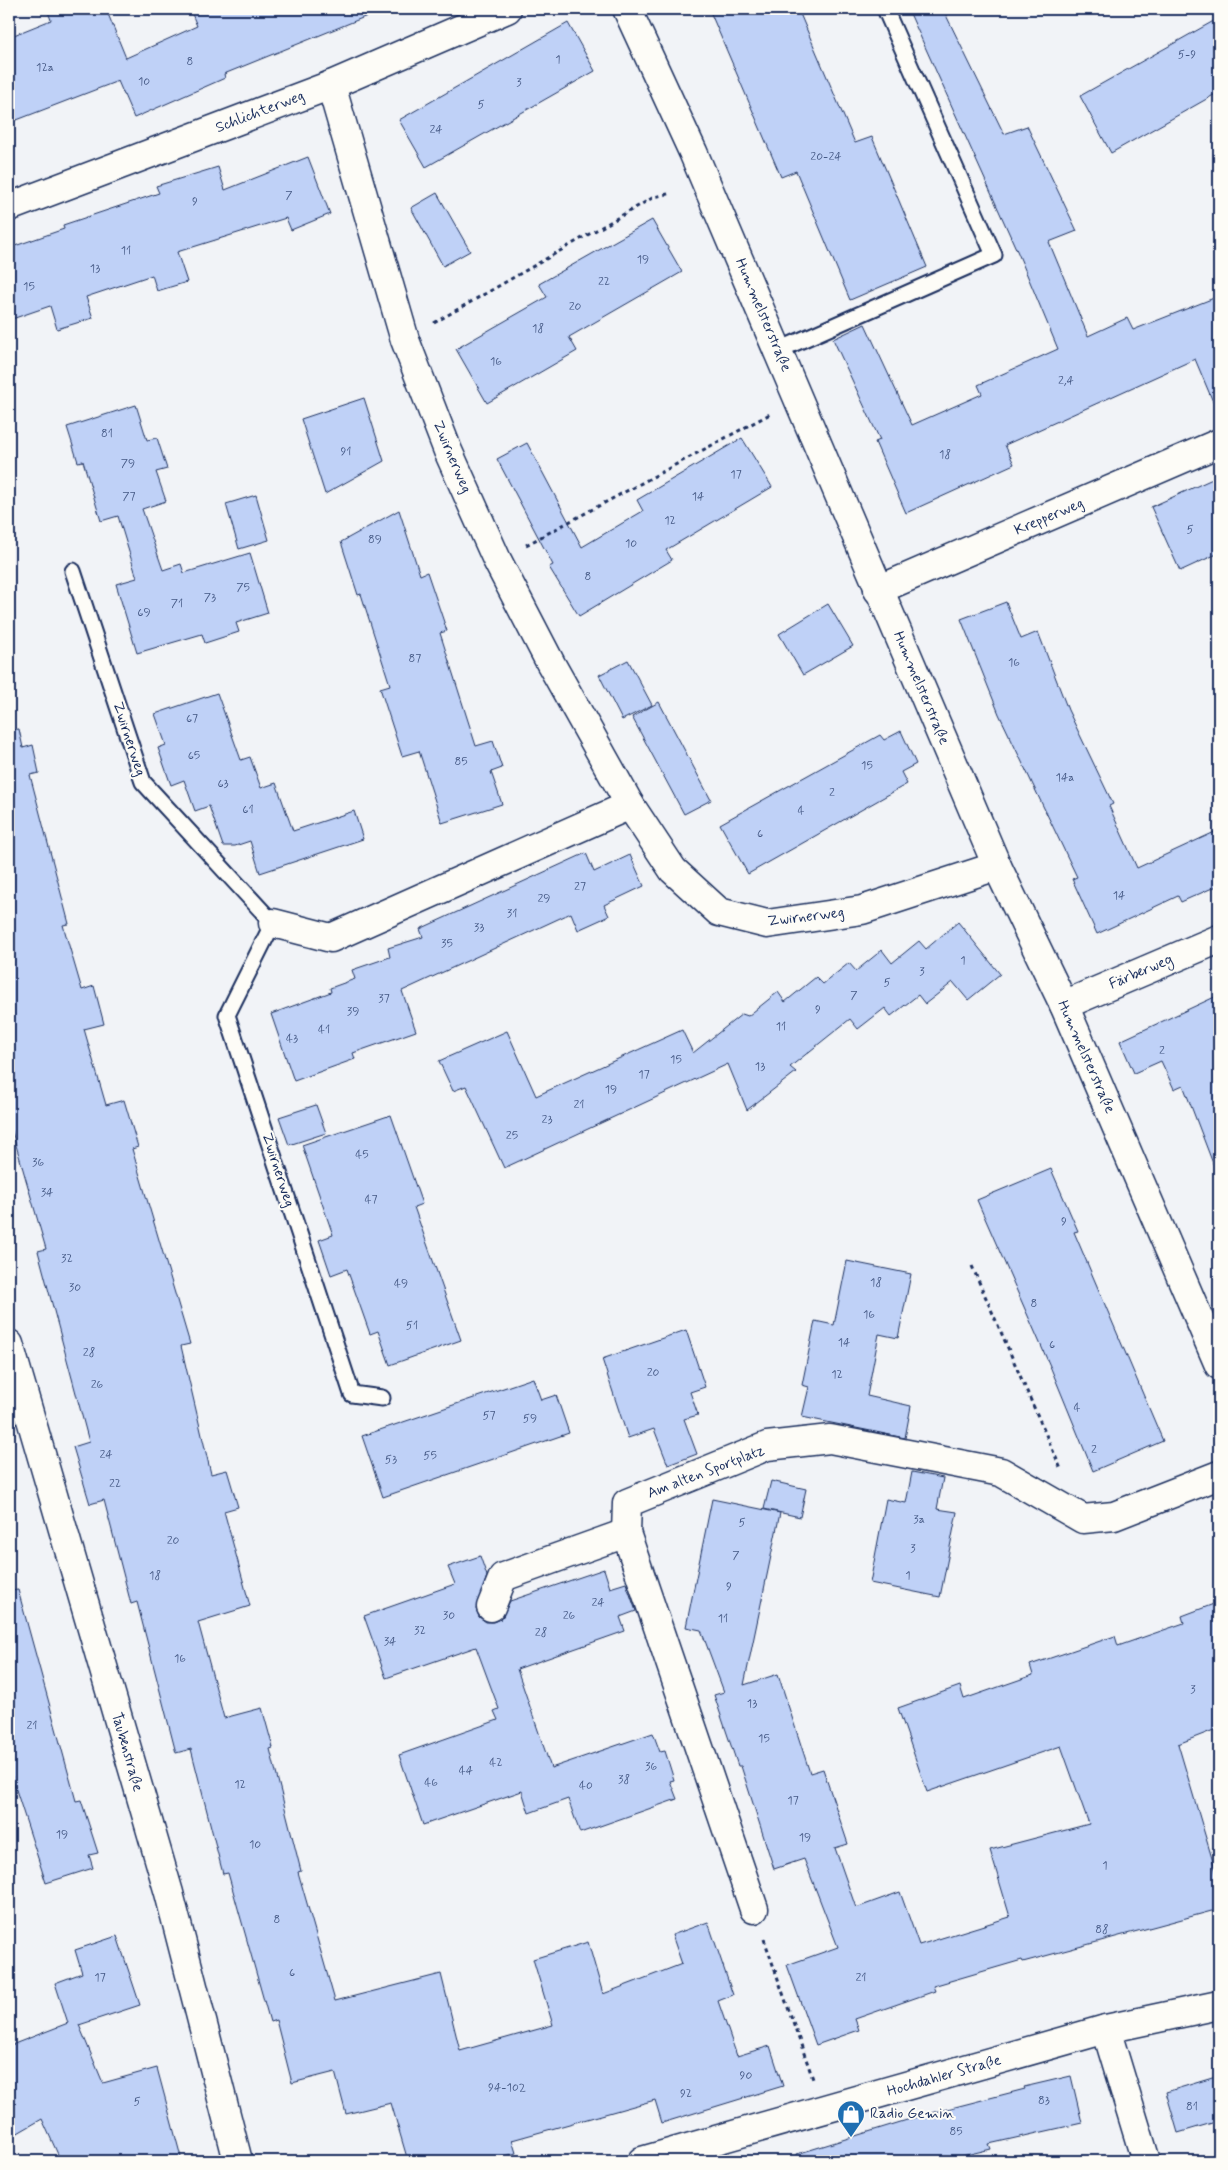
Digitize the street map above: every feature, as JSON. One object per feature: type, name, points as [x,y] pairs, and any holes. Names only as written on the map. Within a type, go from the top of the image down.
[{"type":"street","name":"Schlichterweg","points":[[9,207],[331,85],[507,9]]},
{"type":"street","name":"Hummelsterstraße","points":[[629,9],[779,350],[878,590],[997,866],[1064,1005],[1219,1364]]},
{"type":"street","name":"Zwirnerweg","points":[[331,85],[405,340],[448,451],[502,569],[552,664],[630,805],[673,870],[719,912],[767,924],[862,910],[997,866]]},
{"type":"street","name":"Krepperweg","points":[[878,590],[1219,443]]},
{"type":"street","points":[[273,923],[331,938],[630,805]]},
{"type":"street","name":"Färberweg","points":[[1064,1005],[1219,940]]},
{"type":"street","name":"Taubenstraße","points":[[9,1344],[169,1893],[238,2161]]},
{"type":"street","name":"Am alten Sportplatz","points":[[754,1909],[626,1533],[627,1503],[767,1446],[830,1439],[1000,1472],[1083,1519],[1114,1516],[1219,1476]]},
{"type":"street","points":[[491,1608],[503,1577],[626,1533]]},
{"type":"street","name":"Hochdahler Straße","points":[[642,2161],[1106,2029],[1219,2005]]},
{"type":"street","points":[[1106,2029],[1146,2161]]},
{"type":"lane","points":[[779,350],[994,255],[885,9]]},
{"type":"lane","name":"Zwirnerweg","points":[[73,571],[143,782],[273,923],[227,1015],[352,1394],[382,1398]]},
{"type":"path","points":[[431,325],[654,198],[672,193]]},
{"type":"path","points":[[526,545],[770,414]]},
{"type":"path","points":[[972,1266],[1063,1474]]},
{"type":"path","points":[[754,1909],[824,2110]]},
{"type":"building","points":[[47,9],[106,9],[126,58],[197,26],[190,9],[382,10],[224,74],[225,78],[134,118],[118,81],[9,123],[9,37],[51,20]]},
{"type":"building","points":[[709,9],[798,9],[855,143],[872,137],[927,267],[850,300],[796,171],[781,177]]},
{"type":"building","points":[[908,9],[943,9],[1004,134],[1027,126],[1077,231],[1049,242],[1088,336],[1127,318],[1133,330],[1219,296],[1219,416],[1195,359],[1005,445],[1014,464],[906,513],[875,442],[880,440],[833,339],[865,324],[912,425],[982,394],[978,385],[1058,349],[1018,253]]},
{"type":"building","points":[[1219,18],[1219,92],[1111,153],[1080,96]]},
{"type":"building","points":[[568,23],[595,71],[426,167],[399,120]]},
{"type":"building","points":[[308,157],[330,214],[291,230],[286,218],[177,252],[187,282],[157,291],[152,275],[86,297],[93,318],[57,329],[50,306],[9,320],[9,248],[64,229],[63,225],[159,193],[156,186],[218,167],[225,190]]},
{"type":"building","points":[[437,193],[470,251],[443,266],[411,208]]},
{"type":"building","points":[[652,220],[682,272],[569,337],[577,351],[487,403],[456,349],[547,297],[539,284]]},
{"type":"building","points":[[364,398],[384,461],[325,494],[301,419]]},
{"type":"building","points":[[136,405],[147,440],[157,438],[167,469],[156,472],[166,501],[142,509],[163,570],[181,564],[184,573],[250,553],[268,613],[236,623],[239,632],[205,643],[202,634],[137,653],[116,584],[137,578],[118,516],[101,521],[83,461],[78,462],[67,427]]},
{"type":"building","points":[[742,438],[772,487],[666,550],[672,560],[579,616],[549,567],[553,565],[497,459],[527,443],[582,547],[643,511],[637,500]]},
{"type":"building","points":[[1219,476],[1219,553],[1180,571],[1151,507]]},
{"type":"building","points":[[256,495],[269,540],[239,549],[226,504]]},
{"type":"building","points":[[399,510],[420,575],[427,572],[447,631],[440,633],[476,746],[493,741],[502,768],[491,772],[502,804],[442,823],[419,751],[402,756],[380,688],[390,685],[361,594],[358,595],[341,542]]},
{"type":"building","points":[[1006,602],[1021,639],[1038,632],[1068,710],[1113,804],[1109,806],[1137,868],[1219,830],[1219,885],[1181,902],[1178,896],[1097,934],[1072,879],[1077,877],[999,714],[961,619]]},
{"type":"building","points":[[828,604],[853,646],[803,675],[779,634]]},
{"type":"building","points":[[628,660],[652,705],[622,720],[599,675]]},
{"type":"building","points":[[217,693],[241,760],[250,757],[261,788],[276,783],[293,831],[354,811],[363,839],[260,873],[250,841],[235,846],[223,846],[209,806],[195,811],[184,780],[171,785],[158,748],[166,745],[155,714]]},
{"type":"building","points":[[659,702],[711,800],[684,814],[632,717]]},
{"type":"building","points":[[19,729],[23,748],[33,745],[39,773],[30,775],[69,924],[63,925],[82,990],[94,986],[104,1024],[84,1029],[106,1105],[124,1100],[138,1147],[132,1149],[190,1344],[181,1346],[211,1474],[227,1470],[238,1507],[224,1511],[250,1606],[198,1622],[224,1718],[262,1708],[273,1748],[270,1749],[301,1871],[298,1872],[335,2001],[441,1974],[460,2051],[553,2025],[533,1959],[588,1942],[603,1994],[682,1964],[672,1935],[708,1922],[733,1995],[718,2001],[737,2056],[770,2046],[783,2086],[662,2123],[655,2100],[512,2140],[516,2153],[487,2161],[408,2161],[391,2103],[346,2114],[335,2072],[292,2083],[276,2020],[270,2022],[228,1873],[223,1874],[191,1749],[176,1753],[137,1602],[131,1604],[104,1500],[90,1504],[73,1447],[89,1442],[38,1251],[46,1249],[9,1121],[9,730]]},
{"type":"building","points":[[901,731],[916,764],[901,772],[907,784],[748,874],[720,824],[880,735],[884,740]]},
{"type":"building","points":[[586,853],[594,872],[630,855],[644,886],[604,905],[609,916],[578,930],[571,913],[402,991],[416,1031],[353,1053],[355,1059],[294,1081],[271,1014],[331,992],[330,988],[355,979],[352,970],[390,957],[388,948],[423,937],[420,929]]},
{"type":"building","points":[[958,922],[1000,974],[968,1000],[953,982],[925,1004],[918,995],[891,1016],[885,1008],[858,1029],[850,1019],[790,1067],[796,1072],[747,1110],[728,1064],[504,1168],[466,1086],[453,1091],[439,1061],[507,1031],[536,1096],[682,1030],[693,1053],[742,1014],[748,1016],[778,992],[785,1002],[816,977],[823,984],[849,963],[856,971],[882,950],[892,963],[919,941],[926,949]]},
{"type":"building","points":[[1219,995],[1219,1173],[1217,1174],[1183,1085],[1174,1089],[1161,1061],[1134,1073],[1120,1041]]},
{"type":"building","points":[[316,1105],[326,1133],[289,1145],[279,1117]]},
{"type":"building","points":[[391,1115],[422,1204],[414,1207],[461,1340],[390,1365],[378,1331],[370,1334],[347,1269],[331,1275],[319,1240],[333,1235],[302,1145]]},
{"type":"building","points":[[1051,1169],[1078,1231],[1074,1232],[1163,1441],[1093,1471],[1050,1366],[977,1200]]},
{"type":"building","points":[[847,1261],[911,1274],[898,1338],[879,1334],[867,1396],[911,1406],[905,1438],[802,1417],[809,1387],[802,1385],[815,1321],[834,1325]]},
{"type":"building","points":[[686,1330],[705,1387],[690,1392],[698,1415],[684,1419],[697,1454],[668,1465],[654,1429],[628,1438],[602,1359]]},
{"type":"building","points":[[533,1378],[541,1400],[556,1395],[569,1433],[383,1497],[362,1436]]},
{"type":"building","points":[[912,1472],[943,1478],[937,1509],[957,1512],[940,1597],[870,1583],[886,1499],[906,1503]]},
{"type":"building","points":[[771,1481],[806,1489],[800,1517],[764,1509]]},
{"type":"building","points":[[712,1499],[780,1513],[744,1685],[778,1674],[810,1773],[823,1769],[848,1844],[835,1848],[856,1908],[900,1892],[919,1945],[1010,1917],[990,1850],[1089,1824],[1061,1746],[927,1792],[898,1708],[960,1686],[964,1699],[1033,1675],[1030,1665],[1115,1636],[1118,1646],[1184,1623],[1182,1616],[1219,1602],[1219,1728],[1178,1744],[1219,1882],[1219,1909],[1023,1962],[1022,1960],[933,1986],[935,1991],[855,2019],[859,2030],[816,2045],[787,1965],[838,1947],[804,1859],[774,1869],[741,1766],[738,1766],[714,1695],[724,1692],[701,1630],[686,1627]]},
{"type":"building","points":[[480,1556],[487,1576],[476,1609],[479,1617],[486,1622],[494,1622],[501,1619],[510,1601],[604,1569],[610,1588],[626,1583],[636,1611],[620,1617],[625,1631],[517,1669],[551,1768],[653,1733],[660,1752],[665,1751],[674,1780],[670,1781],[677,1799],[580,1833],[568,1799],[529,1813],[522,1791],[423,1825],[399,1755],[498,1720],[494,1711],[499,1709],[476,1647],[386,1678],[364,1616],[455,1584],[448,1567]]},
{"type":"building","points":[[18,1590],[76,1801],[81,1800],[98,1853],[89,1855],[93,1868],[46,1883],[9,1768],[9,1591]]},
{"type":"building","points":[[117,1936],[140,2005],[79,2025],[103,2083],[157,2068],[182,2161],[61,2161],[42,2119],[9,2138],[9,2046],[68,2023],[55,1983],[82,1973],[75,1950]]},
{"type":"building","points":[[1071,2076],[1082,2123],[989,2144],[991,2149],[941,2161],[798,2161],[797,2154],[920,2116]]},
{"type":"building","points":[[1219,2076],[1219,2121],[1178,2133],[1166,2092]]},
{"type":"place","name":"Radio Gemin","points":[[851,2138]]}]
